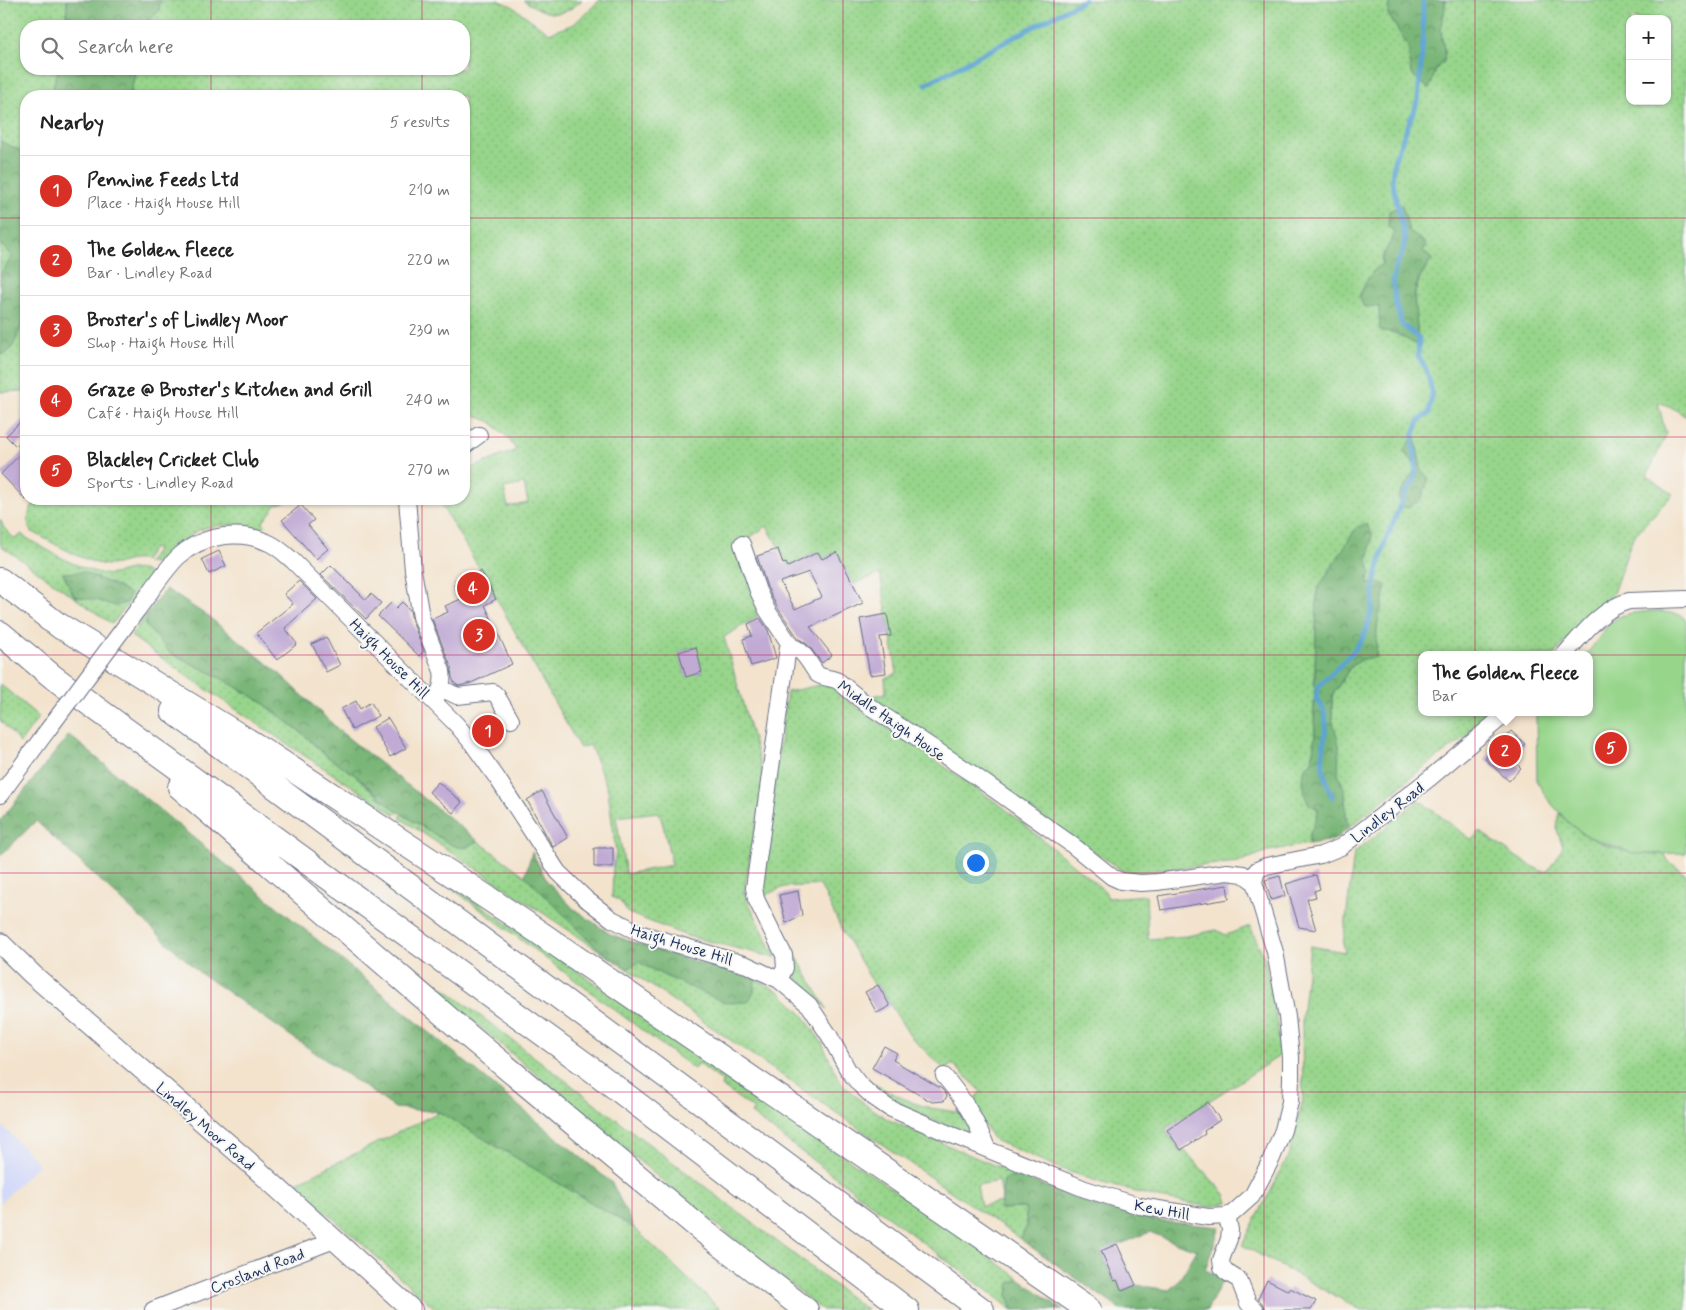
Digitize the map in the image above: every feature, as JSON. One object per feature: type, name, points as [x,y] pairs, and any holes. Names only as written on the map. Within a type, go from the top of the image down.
[{"type":"highway","points":[[0,580],[49,619],[982,1310]]},
{"type":"highway","points":[[49,619],[263,750],[505,909],[1089,1310]]},
{"type":"highway","points":[[0,633],[478,1044],[702,1230],[806,1310]]},
{"type":"highway","points":[[53,677],[586,1065],[907,1310]]},
{"type":"main road","name":"Lindley Moor Road","points":[[0,943],[32,975],[242,1156],[412,1310]]},
{"type":"street","points":[[470,442],[479,435]]},
{"type":"street","points":[[408,505],[413,570],[421,616],[442,671],[443,679],[438,695],[457,696],[493,692],[511,720]]},
{"type":"street","name":"Haigh House Hill","points":[[0,795],[172,563],[188,549],[208,540],[225,536],[245,536],[261,540],[277,548],[292,560],[438,695],[493,772],[558,872],[586,899],[612,919],[637,932],[747,965],[779,980],[809,1005]]},
{"type":"street","name":"Middle Haigh House","points":[[742,544],[758,591],[767,610],[791,646],[798,648],[817,674],[821,677],[838,681],[866,704],[1064,839],[1112,877],[1129,882],[1149,883],[1227,872],[1243,874],[1254,882]]},
{"type":"street","points":[[1568,651],[1601,616],[1622,603],[1629,601],[1686,599]]},
{"type":"street","points":[[779,980],[786,961],[756,899],[754,888],[788,646],[791,646]]},
{"type":"street","name":"Lindley Road","points":[[1254,882],[1257,870],[1266,866],[1321,854],[1341,847],[1423,784],[1503,716]]},
{"type":"street","points":[[1254,882],[1275,952],[1281,980],[1291,1057],[1290,1102],[1272,1158],[1252,1196],[1239,1209],[1227,1216],[1230,1230],[1229,1239],[1221,1260],[1222,1267],[1238,1280],[1248,1302],[1255,1310]]},
{"type":"street","name":"Kew Hill","points":[[809,1005],[829,1035],[848,1070],[873,1097],[889,1108],[1085,1189],[1129,1204],[1208,1217],[1227,1216]]},
{"type":"street","points":[[944,1076],[964,1099],[987,1148]]},
{"type":"street","name":"Crosland Road","points":[[153,1310],[334,1240]]},
{"type":"shaded area","points":[[0,1123],[39,1164],[0,1203]]},
{"type":"green space","points":[[0,0],[67,0],[66,20],[20,20],[20,75],[56,75],[53,90],[20,90],[20,151],[0,141]]},
{"type":"green space","points":[[67,0],[160,0],[159,11],[149,20],[66,20]]},
{"type":"green space","points":[[160,0],[498,0],[512,6],[549,33],[574,24],[600,0],[1390,0],[1388,14],[1408,46],[1411,73],[1429,89],[1437,67],[1444,62],[1441,29],[1445,0],[1686,0],[1686,417],[1671,407],[1658,402],[1666,435],[1647,476],[1673,494],[1633,537],[1612,596],[1578,627],[1557,651],[1418,651],[1418,716],[1489,716],[1480,727],[1424,767],[1350,827],[1346,819],[1345,791],[1338,775],[1339,745],[1332,718],[1332,696],[1351,666],[1363,659],[1376,657],[1377,626],[1386,586],[1367,585],[1371,572],[1368,561],[1372,534],[1317,591],[1315,734],[1312,762],[1305,767],[1309,804],[1318,809],[1309,844],[1268,851],[1239,862],[1126,873],[874,705],[872,696],[886,693],[885,678],[897,673],[880,574],[853,584],[837,552],[822,559],[818,552],[789,566],[767,526],[752,536],[747,542],[757,617],[724,637],[764,778],[744,893],[776,958],[687,936],[628,913],[620,901],[612,897],[613,867],[616,853],[608,790],[590,745],[580,748],[481,571],[441,505],[470,505],[470,469],[516,450],[508,438],[491,422],[470,413],[470,90],[131,90],[135,75],[470,75],[470,20],[149,20],[159,11]],"holes":[[[1388,226],[1409,231],[1425,244],[1423,251],[1432,260],[1416,288],[1415,304],[1418,337],[1413,342],[1395,333],[1380,330],[1379,306],[1382,257],[1391,243],[1395,232]],[[1414,435],[1421,471],[1399,496],[1416,468],[1412,460]],[[524,484],[528,503],[508,507],[504,488]],[[695,647],[702,672],[686,676],[679,652]],[[659,812],[672,865],[626,874],[616,817]]]},
{"type":"green space","points":[[523,0],[582,0],[566,11],[552,13],[539,9]]},
{"type":"green space","points":[[1390,0],[1445,0],[1441,29],[1444,62],[1437,67],[1429,89],[1411,74],[1408,46],[1388,14]]},
{"type":"green space","points":[[56,75],[135,75],[131,90],[53,90]]},
{"type":"green space","points":[[0,141],[20,151],[20,329],[13,346],[6,354],[0,354],[0,275],[12,257],[0,243]]},
{"type":"green space","points":[[1402,205],[1409,231],[1426,244],[1423,251],[1432,259],[1419,278],[1414,297],[1419,346],[1395,333],[1380,330],[1379,306],[1364,307],[1359,296],[1371,274],[1382,264],[1385,252],[1395,232],[1388,226],[1389,211]]},
{"type":"green space","points":[[0,243],[12,257],[0,275]]},
{"type":"green space","points":[[20,329],[20,391],[0,392],[0,354],[6,354],[13,346]]},
{"type":"green space","points":[[1415,434],[1421,470],[1429,478],[1421,500],[1408,507],[1400,507],[1399,496],[1416,468],[1412,460],[1403,452]]},
{"type":"green space","points":[[33,505],[276,505],[263,522],[266,525],[261,529],[235,525],[208,527],[192,534],[159,562],[147,563],[157,550],[153,548],[144,561],[131,560],[110,565],[92,562],[31,531],[28,522]]},
{"type":"green space","points":[[0,519],[4,528],[15,539],[22,534],[52,553],[83,568],[104,574],[115,574],[138,569],[148,573],[149,578],[112,624],[0,545]],"holes":[[[83,572],[114,585],[130,595],[115,606],[100,601]]]},
{"type":"green space","points":[[1366,524],[1372,534],[1368,561],[1371,572],[1367,584],[1378,583],[1386,585],[1377,626],[1376,657],[1363,659],[1351,666],[1332,696],[1332,718],[1339,745],[1338,775],[1345,791],[1346,819],[1350,827],[1334,840],[1309,844],[1310,834],[1318,809],[1309,804],[1305,796],[1303,777],[1305,767],[1312,762],[1315,734],[1317,590],[1357,527]]},
{"type":"green space","points":[[84,572],[130,594],[126,603],[115,606],[74,596],[63,573]]},
{"type":"green space","points":[[166,589],[209,617],[279,673],[342,733],[478,841],[464,848],[452,845],[394,809],[355,775],[324,754],[302,733],[262,702],[219,677],[170,653],[145,625],[148,612]]},
{"type":"green space","points":[[1657,611],[1677,614],[1686,620],[1686,853],[1632,853],[1589,837],[1571,825],[1549,801],[1537,782],[1536,716],[1593,716],[1593,651],[1589,651],[1613,621],[1629,614]]},
{"type":"green space","points":[[148,612],[146,625],[219,677],[262,702],[302,733],[324,754],[355,775],[380,798],[399,811],[396,815],[302,754],[131,636]]},
{"type":"green space","points":[[0,684],[39,717],[20,743],[0,720]]},
{"type":"green space","points":[[824,684],[834,686],[849,702],[1003,807],[1105,891],[1108,898],[1146,895],[1148,939],[1187,936],[1216,930],[1226,935],[1250,926],[1264,957],[1275,1010],[1281,1055],[1165,1129],[1181,1152],[1185,1151],[1225,1194],[1228,1202],[1210,1207],[1159,1198],[1102,1183],[1064,1170],[994,1140],[974,1110],[972,1101],[981,1091],[954,1065],[945,1070],[910,1036],[878,985],[875,986],[843,932],[820,885],[784,887],[762,897],[760,885],[787,692]]},
{"type":"green space","points":[[69,735],[612,1183],[634,1228],[439,1112],[395,1108],[200,973],[36,821],[0,856],[0,821]]},
{"type":"green space","points":[[1419,800],[1472,840],[1479,831],[1518,858],[1541,871],[1548,871],[1563,847],[1556,827],[1559,813],[1583,834],[1613,848],[1634,853],[1665,854],[1668,861],[1686,874],[1686,1310],[1361,1310],[1242,1245],[1289,1155],[1303,1100],[1302,1017],[1310,946],[1345,952],[1343,944],[1354,853]]},
{"type":"green space","points":[[402,814],[452,845],[464,848],[478,841],[525,876],[594,945],[639,962],[663,975],[692,987],[754,992],[755,979],[780,992],[803,1015],[822,1043],[840,1082],[867,1106],[889,1120],[1019,1176],[1004,1179],[1002,1197],[999,1181],[977,1185],[981,1206],[1001,1202],[1000,1209],[1025,1208],[1027,1226],[1020,1239],[627,969],[400,818]]},
{"type":"green space","points":[[532,852],[547,881],[574,909],[610,934],[652,949],[755,979],[754,992],[748,1002],[726,1003],[663,975],[639,962],[627,969],[594,945],[525,876]]},
{"type":"green space","points":[[410,857],[741,1083],[769,1105],[1020,1279],[1010,1283],[1008,1295],[1013,1310],[751,1114],[754,1109],[721,1086],[722,1081],[698,1063],[694,1069]]},
{"type":"green space","points":[[782,932],[827,1009],[792,975],[791,966],[778,934]]},
{"type":"green space","points":[[396,954],[424,973],[867,1310],[823,1310],[812,1302],[658,1177],[396,956]]},
{"type":"green space","points":[[867,1081],[911,1102],[930,1108],[964,1113],[974,1136],[904,1107],[878,1091]]},
{"type":"green space","points":[[439,1112],[634,1228],[721,1310],[437,1310],[294,1184]]},
{"type":"green space","points":[[1019,1176],[1100,1207],[1158,1221],[1220,1227],[1205,1270],[1224,1278],[1207,1310],[1121,1310],[1020,1239],[1027,1226],[1025,1208],[1000,1209],[1004,1179]],"holes":[[[1150,1232],[1197,1250],[1178,1282],[1169,1290],[1136,1285],[1123,1291],[1117,1280],[1114,1281],[1101,1252]]]},
{"type":"green space","points":[[1020,1279],[1063,1310],[1013,1310],[1008,1295],[1010,1283]]},
{"type":"building","points":[[20,422],[20,442],[16,446],[6,436]]},
{"type":"building","points":[[20,454],[20,494],[1,474]]},
{"type":"building","points":[[301,505],[314,520],[308,525],[328,549],[316,559],[282,520]]},
{"type":"building","points":[[778,549],[783,564],[786,563],[788,567],[818,552],[822,559],[837,552],[863,603],[810,627],[832,655],[822,663],[808,645],[798,638],[776,605],[767,587],[757,556]],"holes":[[[809,572],[822,597],[795,609],[780,582]]]},
{"type":"building","points":[[219,551],[226,566],[209,574],[202,559]]},
{"type":"building","points":[[331,565],[366,600],[371,594],[381,603],[366,619],[321,575]]},
{"type":"building","points":[[481,571],[496,599],[485,605],[512,664],[471,683],[459,686],[455,684],[452,678],[451,667],[432,619],[448,612],[445,606],[461,599],[454,585]]},
{"type":"building","points":[[299,581],[317,599],[285,628],[297,644],[277,660],[256,633],[293,604],[284,594]]},
{"type":"building","points":[[402,602],[410,610],[412,621],[424,651],[419,656],[378,616],[391,603],[396,608]]},
{"type":"building","points":[[887,614],[891,636],[880,637],[886,673],[870,675],[860,619]]},
{"type":"building","points":[[760,618],[768,630],[776,658],[751,666],[743,639],[752,636],[748,624]]},
{"type":"building","points":[[326,637],[340,665],[326,672],[312,644]]},
{"type":"building","points":[[696,647],[702,672],[686,677],[679,652]]},
{"type":"building","points":[[356,701],[360,709],[371,702],[378,716],[352,730],[341,709]]},
{"type":"building","points":[[388,718],[406,748],[390,757],[373,727]]},
{"type":"building","points":[[1511,731],[1525,744],[1511,758],[1521,768],[1509,781],[1485,759]]},
{"type":"building","points":[[438,782],[462,802],[453,813],[429,792]]},
{"type":"building","points":[[542,791],[568,838],[553,847],[527,800]]},
{"type":"building","points":[[594,848],[613,848],[613,867],[594,867]]},
{"type":"building","points":[[1316,875],[1320,889],[1314,891],[1316,897],[1307,899],[1316,930],[1299,927],[1286,884]]},
{"type":"building","points":[[1280,876],[1285,896],[1271,900],[1265,880]]},
{"type":"building","points":[[1227,885],[1229,899],[1161,910],[1158,896]]},
{"type":"building","points":[[798,891],[802,915],[786,923],[779,895]]},
{"type":"building","points":[[878,985],[890,1006],[877,1013],[865,992]]},
{"type":"building","points":[[884,1046],[897,1053],[893,1060],[942,1089],[947,1096],[944,1101],[932,1102],[872,1068]]},
{"type":"building","points":[[1208,1102],[1220,1120],[1204,1131],[1205,1134],[1181,1150],[1167,1130]]},
{"type":"building","points":[[1117,1244],[1136,1285],[1122,1291],[1117,1280],[1114,1281],[1101,1251]]},
{"type":"building","points":[[1267,1280],[1289,1291],[1290,1288],[1316,1301],[1311,1310],[1265,1310],[1258,1299]]},
{"type":"waterway","points":[[926,84],[1084,0]]},
{"type":"waterway","points":[[1332,797],[1323,767],[1326,722],[1322,706],[1316,699],[1318,687],[1352,653],[1364,636],[1372,610],[1375,580],[1385,543],[1405,493],[1414,482],[1416,468],[1413,437],[1419,421],[1429,413],[1432,392],[1427,372],[1418,355],[1419,338],[1402,325],[1396,306],[1393,281],[1405,240],[1392,181],[1394,161],[1418,100],[1423,42],[1423,0]]},
{"type":"place","name":"Graze @ Broster's Kitchen and Grill","points":[[473,588]]},
{"type":"place","name":"Broster's of Lindley Moor","points":[[479,635]]},
{"type":"place","name":"Pennine Feeds Ltd","points":[[488,731]]},
{"type":"place","name":"Blackley Cricket Club","points":[[1611,748]]},
{"type":"place","name":"The Golden Fleece","points":[[1505,751]]}]
